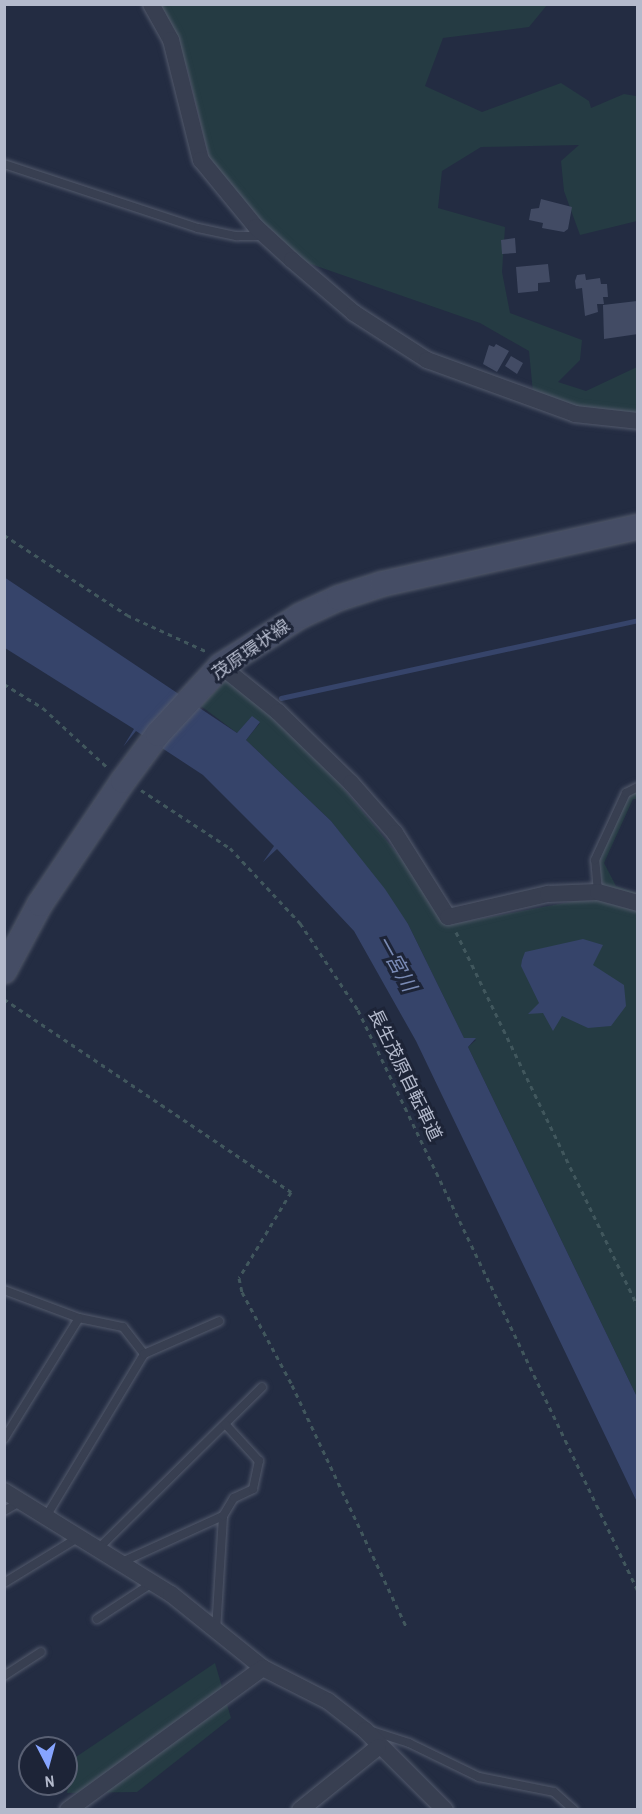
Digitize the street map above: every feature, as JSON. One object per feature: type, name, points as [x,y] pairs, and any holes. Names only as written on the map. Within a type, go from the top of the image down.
[{"type":"main road","name":"茂原環状線","points":[[4,971],[40,904],[123,781],[158,734],[221,666],[300,616],[339,598],[382,584],[638,527]]},
{"type":"street","points":[[151,4],[171,40],[201,160],[265,236],[354,312],[427,360],[575,414],[638,421]]},
{"type":"street","points":[[221,666],[278,712],[351,783],[395,833],[448,917],[548,894],[598,892],[638,903]]},
{"type":"street","points":[[4,1491],[47,1515],[152,1583],[263,1668],[328,1701],[365,1730],[378,1747],[445,1809]]},
{"type":"street","points":[[71,1809],[263,1668]]},
{"type":"street","points":[[300,1809],[378,1747]]},
{"type":"lane","points":[[4,164],[198,228],[237,236],[265,236]]},
{"type":"lane","points":[[598,892],[595,860],[626,793],[638,787]]},
{"type":"lane","points":[[4,1290],[79,1318],[123,1327],[144,1354]]},
{"type":"lane","points":[[4,1439],[79,1318]]},
{"type":"lane","points":[[47,1515],[144,1354],[219,1321]]},
{"type":"lane","points":[[99,1548],[226,1425],[261,1387]]},
{"type":"lane","points":[[216,1633],[223,1516],[234,1498],[253,1489],[259,1461],[226,1425]]},
{"type":"lane","points":[[4,1511],[21,1500]]},
{"type":"lane","points":[[121,1563],[223,1516]]},
{"type":"lane","points":[[4,1583],[80,1537]]},
{"type":"lane","points":[[97,1619],[152,1583]]},
{"type":"lane","points":[[4,1676],[41,1652]]},
{"type":"lane","points":[[365,1730],[409,1743],[479,1778],[554,1792],[574,1809]]},
{"type":"path","points":[[4,535],[127,615],[208,652],[221,666]]},
{"type":"path","name":"長生茂原自転車道","points":[[4,684],[43,708],[123,781],[230,848],[300,923],[331,966],[384,1062],[638,1591]]},
{"type":"path","points":[[448,917],[638,1307]]},
{"type":"path","points":[[4,999],[291,1192],[239,1278],[242,1292],[292,1385],[406,1626]]},
{"type":"shaded area","points":[[157,5],[547,5],[529,27],[443,38],[425,86],[482,112],[561,83],[589,101],[591,108],[624,94],[636,96],[637,221],[580,235],[564,191],[561,161],[579,145],[481,147],[442,171],[438,208],[505,227],[502,272],[510,313],[582,340],[580,360],[558,382],[586,391],[637,367],[637,417],[578,411],[533,393],[529,351],[480,323],[305,262],[265,229],[210,161],[187,67]]},
{"type":"shaded area","points":[[228,678],[325,766],[425,887],[447,925],[591,898],[637,911],[637,1397],[468,1047],[476,1040],[464,1038],[408,924],[331,821],[246,740],[260,723],[237,733],[201,706]]},
{"type":"shaded area","points":[[637,791],[637,799],[633,799],[604,863],[616,886],[637,893],[637,898],[603,886],[598,860],[629,793]]},
{"type":"shaded area","points":[[215,1663],[231,1718],[137,1792],[78,1793],[78,1756]]},
{"type":"water","name":"一宮川","points":[[4,577],[237,733],[252,716],[260,722],[246,740],[331,821],[385,889],[408,924],[464,1038],[476,1038],[468,1047],[637,1397],[637,1502],[416,1041],[354,931],[277,849],[263,862],[274,846],[203,775],[136,731],[123,747],[134,729],[5,648]]},
{"type":"water","points":[[583,939],[603,945],[593,965],[624,985],[626,1006],[611,1026],[588,1028],[562,1016],[553,1031],[543,1013],[528,1014],[539,1003],[521,966],[522,960],[525,952]]},
{"type":"building","points":[[541,199],[572,207],[568,229],[564,232],[542,228],[543,223],[529,220],[531,209],[539,208]]},
{"type":"building","points":[[515,238],[516,253],[502,254],[501,240]]},
{"type":"building","points":[[548,264],[550,282],[538,283],[538,291],[518,293],[516,267]]},
{"type":"building","points":[[585,274],[586,280],[600,278],[601,284],[607,284],[608,297],[603,297],[604,304],[597,304],[598,312],[585,316],[582,288],[576,289],[575,281],[577,275]]},
{"type":"building","points":[[637,301],[638,334],[604,339],[603,305]]},
{"type":"building","points":[[496,344],[509,351],[497,372],[483,364],[489,345],[494,347]]},
{"type":"building","points":[[511,356],[523,363],[517,374],[505,366]]},
{"type":"waterway","points":[[281,698],[638,620]]}]
